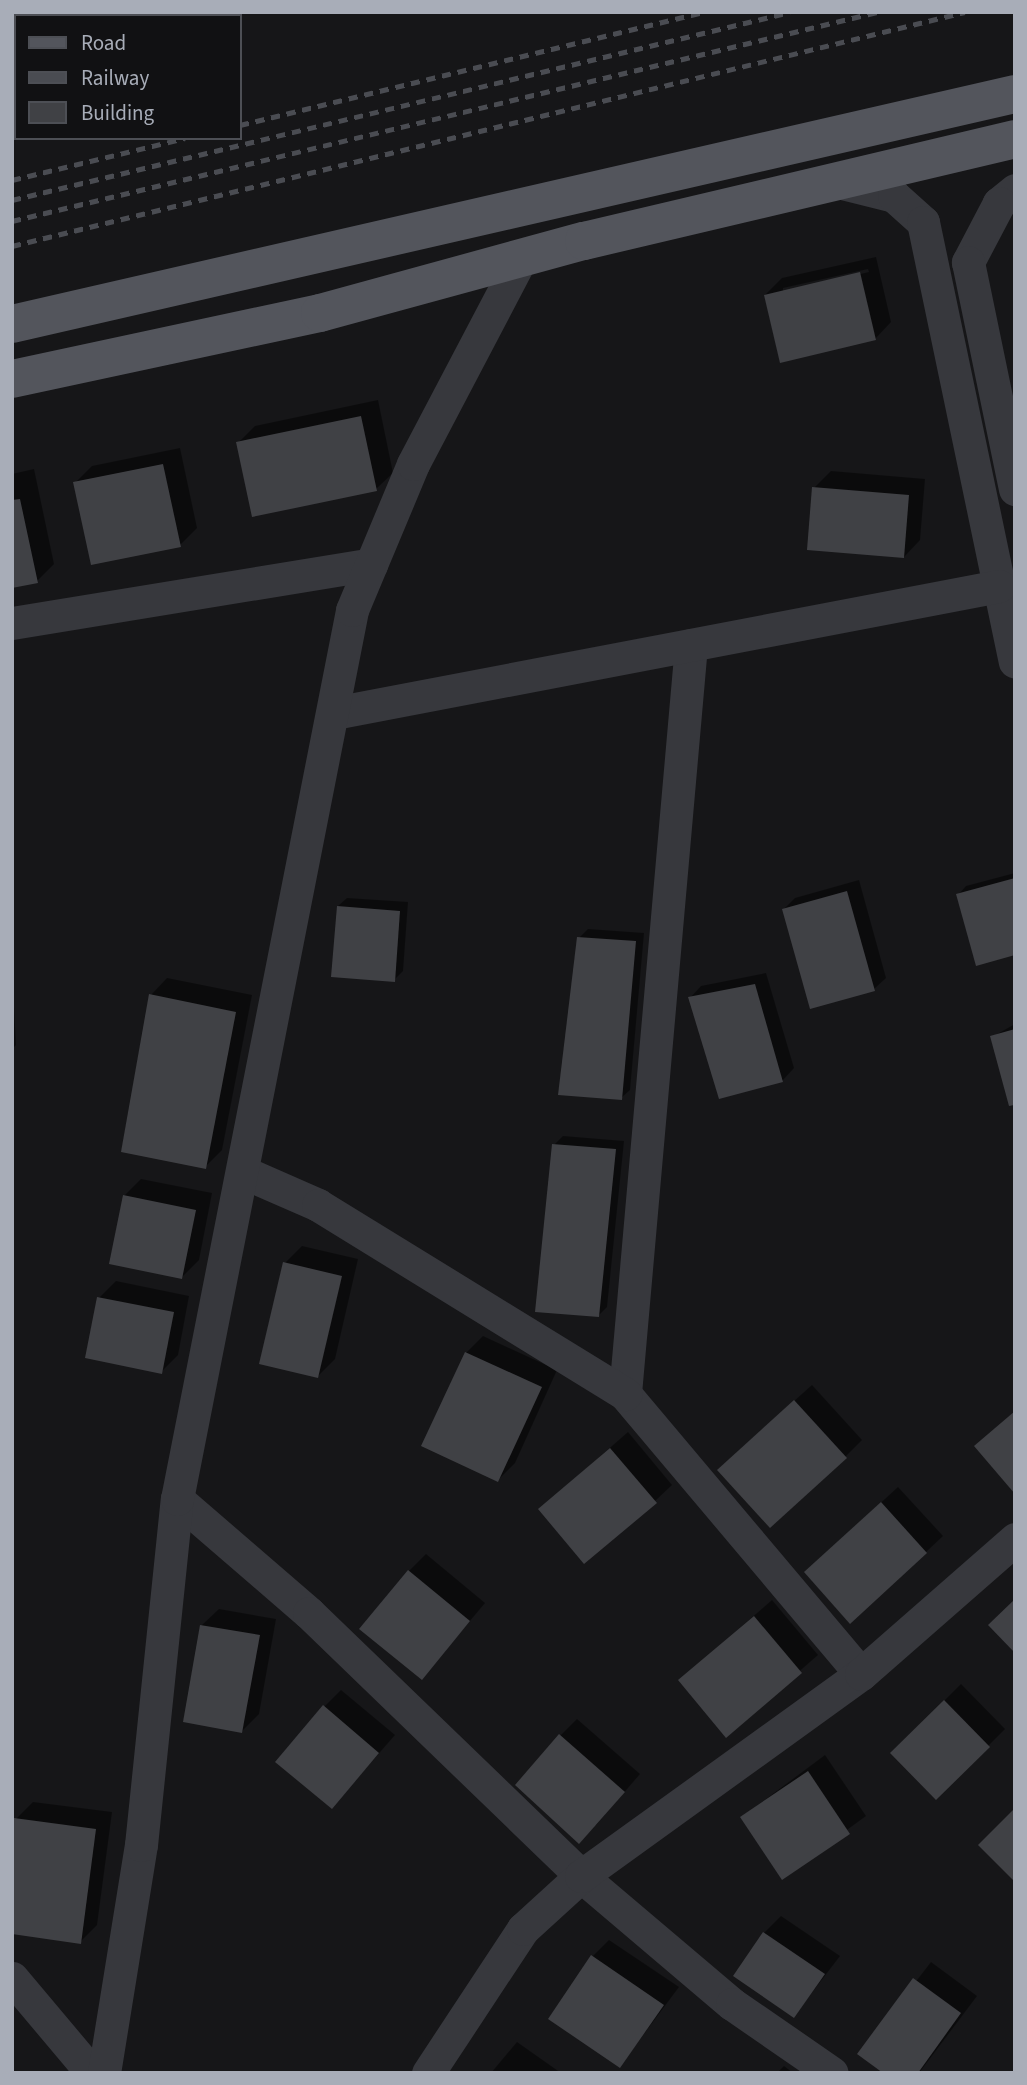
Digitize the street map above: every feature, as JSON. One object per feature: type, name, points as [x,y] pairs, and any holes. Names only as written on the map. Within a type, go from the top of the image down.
[{"type":"main road","points":[[12,324],[1015,94]]},
{"type":"main road","points":[[12,379],[320,313],[521,258],[1015,139]]},
{"type":"street","points":[[834,181],[894,196],[923,222],[1015,661]]},
{"type":"street","points":[[1015,190],[999,203],[968,262],[1007,414],[1015,489]]},
{"type":"street","points":[[104,2073],[141,1845],[177,1499],[334,713],[352,610],[413,464],[521,258]]},
{"type":"street","points":[[12,623],[371,564]]},
{"type":"street","points":[[334,713],[999,586]]},
{"type":"street","points":[[625,1394],[691,645]]},
{"type":"street","points":[[243,1172],[318,1205],[625,1394],[861,1674]]},
{"type":"street","points":[[177,1499],[309,1613],[581,1876],[732,2004],[832,2073]]},
{"type":"street","points":[[428,2073],[523,1929],[581,1876],[861,1674],[1015,1539]]},
{"type":"street","points":[[12,1978],[92,2073]]},
{"type":"building","points":[[860,272],[876,340],[780,363],[764,295]]},
{"type":"building","points":[[361,416],[377,491],[252,517],[236,442]]},
{"type":"building","points":[[163,464],[181,547],[91,565],[73,482]]},
{"type":"building","points":[[812,487],[909,495],[904,558],[807,550]]},
{"type":"building","points":[[20,499],[38,583],[12,588],[12,500]]},
{"type":"building","points":[[1015,878],[1015,955],[976,966],[956,894]]},
{"type":"building","points":[[847,891],[875,991],[810,1009],[782,909]]},
{"type":"building","points":[[337,906],[400,911],[395,982],[331,977]]},
{"type":"building","points":[[577,937],[636,941],[622,1100],[558,1095]]},
{"type":"building","points":[[755,984],[783,1082],[719,1099],[688,997]]},
{"type":"building","points":[[149,994],[236,1012],[206,1169],[121,1152]]},
{"type":"building","points":[[1015,1029],[1015,1105],[1009,1106],[990,1036]]},
{"type":"building","points":[[552,1144],[616,1149],[599,1317],[535,1312]]},
{"type":"building","points":[[123,1195],[196,1210],[182,1279],[109,1264]]},
{"type":"building","points":[[283,1262],[342,1276],[318,1378],[259,1364]]},
{"type":"building","points":[[97,1297],[174,1312],[162,1374],[85,1358]]},
{"type":"building","points":[[465,1352],[542,1387],[498,1482],[421,1446]]},
{"type":"building","points":[[794,1400],[847,1458],[770,1528],[717,1470]]},
{"type":"building","points":[[1015,1411],[1015,1494],[974,1446]]},
{"type":"building","points":[[610,1448],[657,1503],[584,1564],[538,1509]]},
{"type":"building","points":[[881,1502],[927,1553],[850,1624],[804,1572]]},
{"type":"building","points":[[408,1570],[470,1621],[422,1680],[359,1629]]},
{"type":"building","points":[[1015,1599],[1015,1653],[988,1625]]},
{"type":"building","points":[[754,1616],[802,1673],[726,1738],[678,1680]]},
{"type":"building","points":[[200,1625],[260,1635],[242,1733],[183,1722]]},
{"type":"building","points":[[944,1700],[990,1747],[936,1800],[890,1753]]},
{"type":"building","points":[[323,1705],[379,1753],[332,1809],[275,1762]]},
{"type":"building","points":[[559,1734],[625,1792],[579,1844],[515,1785]]},
{"type":"building","points":[[808,1771],[850,1834],[782,1880],[740,1817]]},
{"type":"building","points":[[1015,1808],[1015,1882],[978,1845]]},
{"type":"building","points":[[14,1818],[96,1829],[81,1944],[12,1934]]},
{"type":"building","points":[[763,1932],[825,1974],[794,2018],[733,1976]]},
{"type":"building","points":[[591,1955],[664,2005],[620,2068],[548,2019]]},
{"type":"building","points":[[913,1978],[961,2013],[918,2073],[883,2073],[857,2054]]},
{"type":"railway","points":[[242,125],[703,12]]},
{"type":"railway","points":[[12,200],[790,12]]},
{"type":"railway","points":[[12,221],[877,12]]},
{"type":"railway","points":[[12,246],[965,12]]},
{"type":"railway","points":[[12,180],[177,140]]}]
